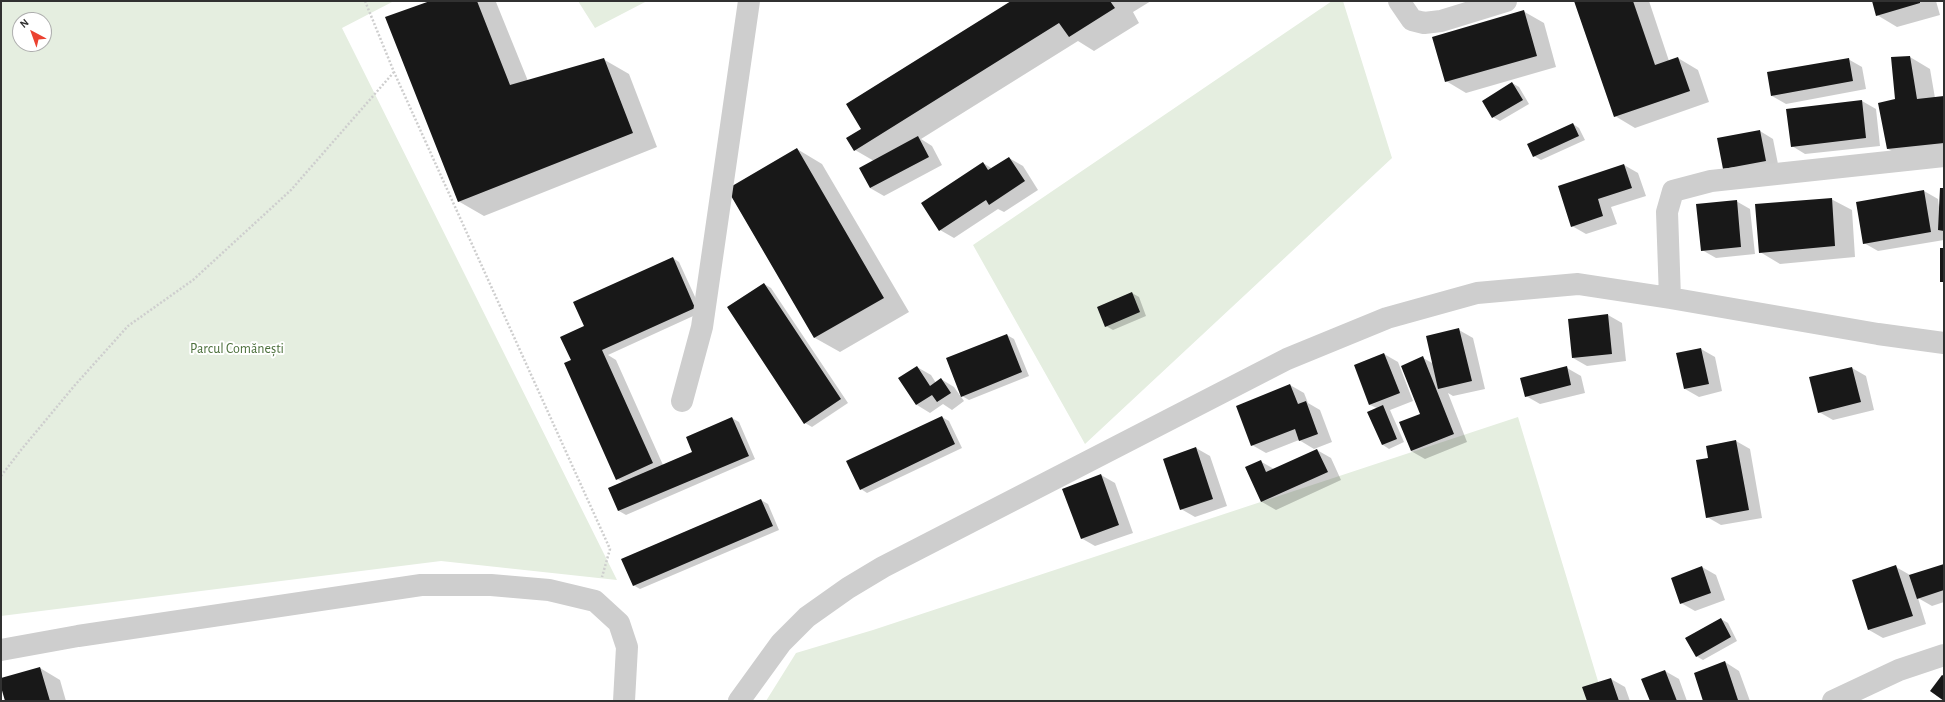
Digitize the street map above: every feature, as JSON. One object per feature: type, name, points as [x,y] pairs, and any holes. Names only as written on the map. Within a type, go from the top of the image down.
[{"type":"street","points":[[682,402],[702,327],[749,1]]},
{"type":"street","points":[[1399,1],[1412,20],[1424,23],[1441,21],[1506,1]]},
{"type":"street","points":[[1670,298],[1667,212],[1673,191],[1711,181],[1944,156]]},
{"type":"street","points":[[739,701],[781,643],[806,617],[848,588],[883,567],[1287,359],[1387,318],[1477,293],[1578,284],[1670,298],[1878,334],[1944,343]]},
{"type":"street","points":[[1,650],[78,636],[421,585],[499,585],[549,590],[595,601],[619,623],[627,647],[624,701]]},
{"type":"street","points":[[1833,701],[1899,670],[1944,655]]},
{"type":"path","points":[[366,1],[394,72],[610,549],[595,601]]},
{"type":"path","points":[[1,476],[60,403],[128,326],[193,280],[291,190],[394,72]]},
{"type":"green space","name":"Parcul Comănești","points":[[1,1],[394,1],[342,28],[617,580],[441,561],[1,616]]},
{"type":"green space","points":[[578,1],[647,1],[595,28]]},
{"type":"green space","points":[[1332,1],[1343,1],[1392,158],[1085,444],[973,245]]},
{"type":"green space","points":[[1518,417],[1604,701],[766,701],[796,653],[873,630]]},
{"type":"building","points":[[430,1],[477,1],[510,85],[604,58],[633,133],[458,202],[385,17]]},
{"type":"building","points":[[1011,1],[1110,1],[1115,8],[1069,37],[1059,23],[854,151],[846,138],[861,129],[846,104]]},
{"type":"building","points":[[1574,1],[1633,1],[1655,65],[1678,57],[1690,91],[1614,117]]},
{"type":"building","points":[[1872,1],[1920,1],[1920,3],[1876,16]]},
{"type":"building","points":[[1524,10],[1537,56],[1445,82],[1432,37]]},
{"type":"building","points":[[1910,56],[1917,99],[1944,96],[1944,143],[1887,149],[1878,103],[1895,99],[1891,57]]},
{"type":"building","points":[[1849,58],[1853,81],[1771,96],[1767,72]]},
{"type":"building","points":[[1512,82],[1523,100],[1492,118],[1482,101]]},
{"type":"building","points":[[1862,100],[1866,138],[1791,147],[1786,109]]},
{"type":"building","points":[[1573,123],[1579,136],[1533,157],[1527,144]]},
{"type":"building","points":[[1760,130],[1766,161],[1723,169],[1717,138]]},
{"type":"building","points":[[918,136],[929,157],[870,188],[859,168]]},
{"type":"building","points":[[797,148],[884,298],[814,338],[727,189]]},
{"type":"building","points":[[1009,157],[1025,181],[989,205],[986,200],[939,231],[921,203],[983,162],[988,170]]},
{"type":"building","points":[[1624,164],[1632,188],[1598,199],[1603,216],[1571,227],[1558,186]]},
{"type":"building","points":[[1940,188],[1944,188],[1944,231],[1938,230]]},
{"type":"building","points":[[1924,190],[1931,232],[1863,244],[1856,202]]},
{"type":"building","points":[[1832,198],[1835,246],[1759,253],[1755,204]]},
{"type":"building","points":[[1737,200],[1741,247],[1701,251],[1696,204]]},
{"type":"building","points":[[1940,248],[1944,248],[1944,282],[1940,282]]},
{"type":"building","points":[[673,257],[695,308],[602,350],[653,463],[616,480],[564,363],[571,360],[560,337],[584,326],[573,302]]},
{"type":"building","points":[[764,283],[841,399],[804,424],[727,307]]},
{"type":"building","points":[[1132,292],[1140,312],[1105,327],[1097,307]]},
{"type":"building","points":[[1608,314],[1612,354],[1572,358],[1568,319]]},
{"type":"building","points":[[1459,328],[1472,381],[1438,389],[1426,336]]},
{"type":"building","points":[[1007,334],[1022,372],[961,397],[946,358]]},
{"type":"building","points":[[1701,348],[1709,384],[1684,389],[1676,353]]},
{"type":"building","points":[[1384,353],[1400,393],[1369,405],[1354,365]]},
{"type":"building","points":[[1423,356],[1454,434],[1411,451],[1399,422],[1420,414],[1401,366]]},
{"type":"building","points":[[917,366],[930,386],[941,378],[951,393],[937,402],[932,395],[916,405],[898,378]]},
{"type":"building","points":[[1567,366],[1571,385],[1525,397],[1520,378]]},
{"type":"building","points":[[1852,367],[1861,402],[1818,413],[1809,377]]},
{"type":"building","points":[[1290,384],[1298,404],[1306,401],[1318,434],[1299,441],[1295,429],[1251,446],[1236,406]]},
{"type":"building","points":[[1383,405],[1397,439],[1382,445],[1367,412]]},
{"type":"building","points":[[942,416],[955,444],[860,490],[846,461]]},
{"type":"building","points":[[732,417],[749,456],[618,511],[608,488],[692,452],[686,437]]},
{"type":"building","points":[[1736,440],[1749,510],[1706,518],[1696,460],[1708,458],[1706,446]]},
{"type":"building","points":[[1196,447],[1213,499],[1180,510],[1163,459]]},
{"type":"building","points":[[1317,449],[1328,472],[1261,502],[1245,467],[1261,460],[1266,472]]},
{"type":"building","points":[[1101,474],[1119,525],[1081,539],[1062,489]]},
{"type":"building","points":[[761,499],[773,526],[633,586],[621,559]]},
{"type":"building","points":[[1944,564],[1944,590],[1917,599],[1909,575]]},
{"type":"building","points":[[1896,565],[1913,616],[1868,630],[1852,580]]},
{"type":"building","points":[[1702,566],[1711,593],[1680,604],[1671,578]]},
{"type":"building","points":[[1721,618],[1731,637],[1696,657],[1685,638]]},
{"type":"building","points":[[1725,661],[1738,700],[1703,701],[1694,673]]},
{"type":"building","points":[[40,667],[50,701],[5,701],[1,687],[1,678]]},
{"type":"building","points":[[1665,670],[1677,701],[1650,701],[1641,679]]},
{"type":"building","points":[[1942,675],[1944,676],[1944,701],[1930,691]]},
{"type":"building","points":[[1611,678],[1619,701],[1587,701],[1582,687]]}]
